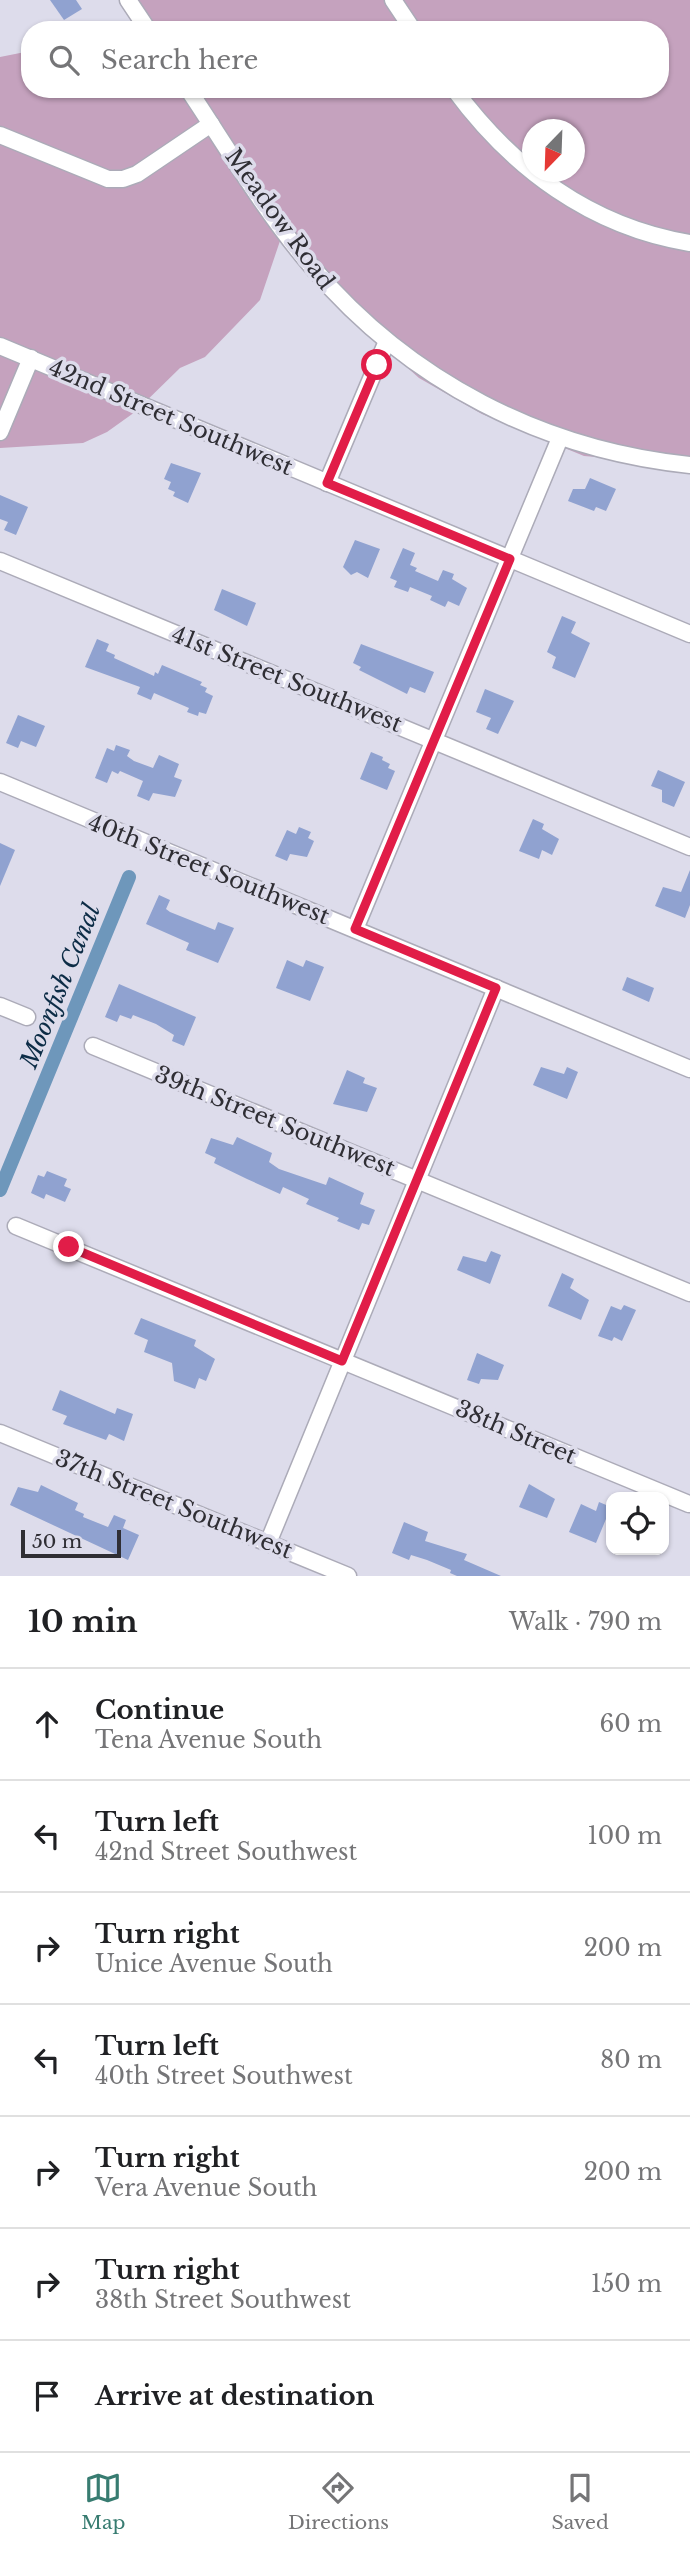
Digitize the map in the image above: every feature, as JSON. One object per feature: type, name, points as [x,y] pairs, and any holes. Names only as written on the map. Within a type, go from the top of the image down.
[{"type":"street","points":[[128,0],[142,21]]},
{"type":"street","points":[[393,0],[407,21]]},
{"type":"street","name":"Meadow Road","points":[[194,98],[311,266],[335,293],[387,341],[476,401],[560,438],[644,459],[690,466]]},
{"type":"street","points":[[462,98],[510,156],[562,195],[614,221],[690,243]]},
{"type":"street","points":[[0,135],[108,179],[123,179],[137,174],[211,124]]},
{"type":"street","points":[[327,483],[387,341]]},
{"type":"street","name":"42nd Street Southwest","points":[[0,346],[690,634]]},
{"type":"street","points":[[0,432],[31,358]]},
{"type":"street","points":[[355,929],[560,438]]},
{"type":"street","name":"41st Street Southwest","points":[[0,561],[690,847]]},
{"type":"street","name":"40th Street Southwest","points":[[0,782],[690,1069]]},
{"type":"street","points":[[268,1543],[496,988]]},
{"type":"street","points":[[0,1006],[27,1017]]},
{"type":"street","name":"39th Street Southwest","points":[[93,1046],[690,1293]]},
{"type":"street","name":"38th Street","points":[[16,1226],[689,1504]]},
{"type":"street","name":"37th Street Southwest","points":[[0,1433],[348,1576]]},
{"type":"shaded area","points":[[126,0],[690,0],[690,465],[584,456],[482,414],[419,378],[362,327],[281,238],[260,300],[205,357],[180,368],[135,412],[107,432],[83,443],[0,448],[0,57],[21,53],[21,98],[669,98],[669,21],[139,21]]},
{"type":"building","points":[[50,0],[76,0],[82,9],[64,20]]},
{"type":"building","points":[[171,463],[201,473],[188,503],[173,496],[175,492],[168,489],[171,482],[164,479]]},
{"type":"building","points":[[590,478],[616,489],[606,511],[596,507],[594,511],[568,501],[573,489],[585,489]]},
{"type":"building","points":[[0,495],[28,507],[16,535],[4,530],[8,522],[0,519]]},
{"type":"building","points":[[355,540],[380,549],[368,578],[357,572],[351,575],[343,567]]},
{"type":"building","points":[[403,548],[415,553],[410,565],[417,568],[415,571],[438,581],[443,570],[454,574],[452,579],[467,588],[459,606],[448,601],[445,607],[430,600],[432,596],[410,587],[408,592],[394,587],[397,581],[390,578]]},
{"type":"building","points":[[222,589],[256,603],[247,626],[214,610]]},
{"type":"building","points":[[562,616],[576,622],[571,633],[590,643],[575,678],[552,668],[556,657],[547,652]]},
{"type":"building","points":[[97,639],[109,644],[106,651],[115,655],[114,658],[154,676],[162,665],[202,682],[200,685],[207,688],[205,692],[213,696],[206,714],[199,712],[198,716],[187,712],[189,708],[154,693],[151,700],[137,694],[140,687],[85,667]]},
{"type":"building","points":[[361,644],[434,672],[425,693],[410,687],[407,694],[359,670],[361,667],[353,663]]},
{"type":"building","points":[[485,689],[514,701],[498,734],[486,729],[491,718],[476,712]]},
{"type":"building","points":[[18,715],[45,726],[36,747],[21,741],[18,748],[6,743]]},
{"type":"building","points":[[116,745],[130,750],[127,756],[134,761],[153,768],[159,755],[179,764],[174,777],[182,780],[175,797],[153,793],[149,801],[137,796],[143,781],[120,771],[118,774],[112,771],[107,783],[95,778],[107,748],[114,751]]},
{"type":"building","points":[[371,752],[383,757],[382,760],[390,764],[388,768],[395,771],[387,790],[360,779]]},
{"type":"building","points":[[658,770],[685,782],[674,807],[662,802],[662,790],[651,786]]},
{"type":"building","points":[[533,819],[544,824],[542,829],[559,839],[552,855],[542,850],[539,859],[519,851]]},
{"type":"building","points":[[299,827],[311,832],[308,838],[314,841],[307,857],[290,854],[287,861],[275,856],[287,830],[296,834]]},
{"type":"building","points":[[0,843],[15,850],[0,886]]},
{"type":"building","points":[[690,870],[690,905],[685,918],[655,906],[663,887],[681,892]]},
{"type":"building","points":[[159,895],[170,900],[166,909],[170,912],[215,930],[218,922],[234,928],[218,963],[186,950],[189,943],[146,924]]},
{"type":"building","points":[[287,960],[303,967],[306,960],[324,967],[310,1001],[276,988]]},
{"type":"building","points":[[627,977],[654,988],[649,1002],[622,990]]},
{"type":"building","points":[[119,984],[196,1017],[184,1046],[172,1041],[174,1035],[156,1024],[133,1015],[131,1019],[120,1015],[117,1022],[105,1017]]},
{"type":"building","points":[[541,1067],[564,1074],[567,1067],[578,1072],[567,1099],[533,1085]]},
{"type":"building","points":[[347,1070],[365,1078],[363,1083],[377,1088],[367,1112],[333,1104]]},
{"type":"building","points":[[237,1137],[272,1153],[269,1162],[279,1169],[326,1185],[329,1177],[364,1193],[360,1204],[375,1210],[369,1225],[362,1223],[359,1230],[337,1221],[339,1218],[306,1204],[309,1199],[283,1187],[280,1194],[214,1163],[216,1158],[205,1153],[211,1138],[233,1145]]},
{"type":"building","points":[[47,1171],[67,1179],[64,1186],[71,1189],[65,1202],[46,1194],[44,1199],[31,1193],[38,1175],[44,1177]]},
{"type":"building","points":[[491,1251],[501,1255],[490,1284],[457,1270],[463,1256],[486,1262]]},
{"type":"building","points":[[562,1273],[574,1279],[570,1288],[589,1300],[581,1320],[548,1306]]},
{"type":"building","points":[[624,1305],[636,1310],[622,1341],[614,1337],[612,1341],[598,1336],[611,1306],[621,1310]]},
{"type":"building","points":[[141,1318],[196,1340],[194,1346],[215,1359],[206,1381],[199,1378],[195,1389],[174,1381],[172,1363],[144,1352],[148,1340],[134,1334]]},
{"type":"building","points":[[477,1353],[504,1365],[498,1380],[481,1379],[479,1384],[467,1380]]},
{"type":"building","points":[[60,1390],[115,1414],[117,1408],[133,1414],[124,1441],[109,1434],[106,1440],[63,1424],[67,1416],[52,1410]]},
{"type":"building","points":[[529,1484],[555,1499],[547,1518],[519,1507]]},
{"type":"building","points":[[41,1485],[78,1503],[75,1510],[84,1514],[83,1517],[108,1527],[114,1515],[126,1520],[123,1528],[139,1535],[128,1560],[10,1505],[18,1487],[38,1492]]},
{"type":"building","points":[[599,1502],[606,1505],[606,1519],[596,1543],[569,1532],[581,1504],[596,1511]]},
{"type":"building","points":[[404,1522],[428,1532],[425,1541],[467,1554],[464,1560],[501,1576],[457,1576],[450,1573],[451,1570],[427,1560],[411,1555],[409,1560],[392,1553]]},
{"type":"waterway","name":"Moonfish Canal","points":[[0,1190],[129,877]]},
{"type":"route","points":[[69,1247],[342,1361],[496,988],[355,929],[510,559],[327,483],[377,365]]}]
